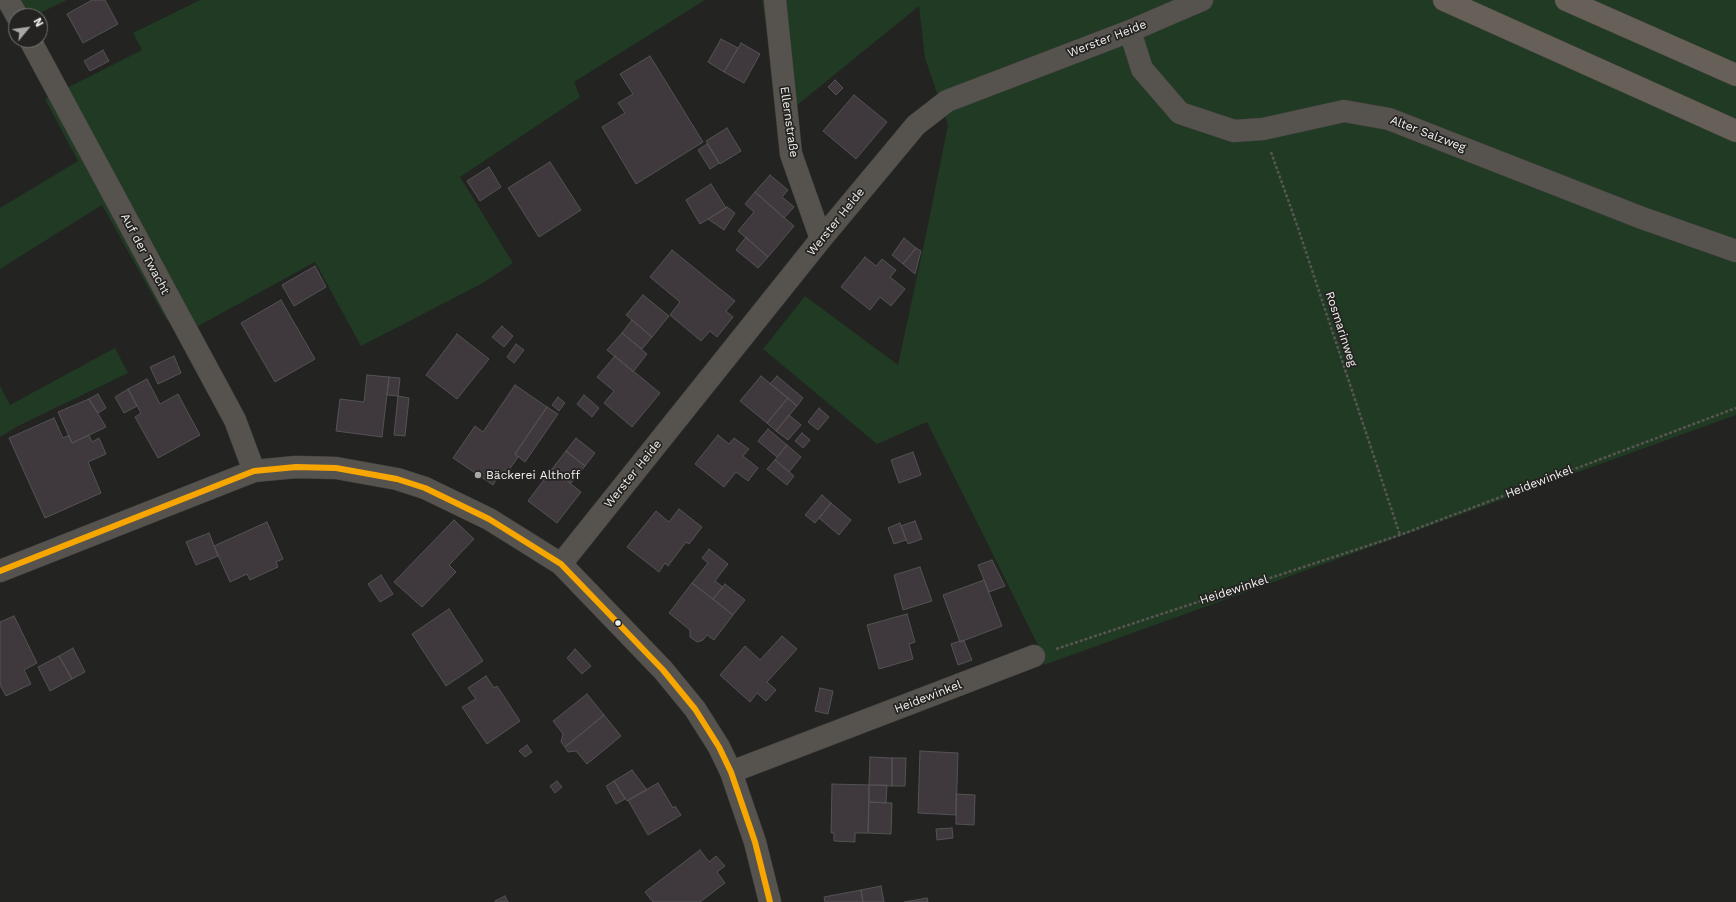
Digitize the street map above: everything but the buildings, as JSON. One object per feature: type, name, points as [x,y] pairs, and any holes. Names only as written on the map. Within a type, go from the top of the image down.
[{"type":"highway","points":[[1444,0],[1736,131]]},
{"type":"highway","points":[[1566,0],[1736,75]]},
{"type":"street","name":"Ellernstraße","points":[[775,0],[791,154],[821,239]]},
{"type":"street","name":"Werster Heide","points":[[561,564],[821,239],[916,124],[947,100],[1130,31],[1202,0]]},
{"type":"street","name":"Alter Salzweg","points":[[1130,31],[1142,69],[1180,113],[1234,131],[1263,129],[1344,111],[1389,119],[1642,218],[1736,251]]},
{"type":"street","name":"Auf der Twacht","points":[[34,48],[235,420],[254,471]]},
{"type":"street","points":[[0,571],[254,471],[296,467],[336,468],[397,479],[425,488],[489,518],[561,564],[663,670],[695,709],[719,747],[732,772],[755,842],[770,902]]},
{"type":"street","name":"Heidewinkel","points":[[732,772],[1034,656]]},
{"type":"path","name":"Rosmarinweg","points":[[1263,129],[1297,225],[1400,535]]},
{"type":"path","name":"Heidewinkel","points":[[1034,656],[1400,535],[1736,408]]},
{"type":"green space","points":[[0,0],[67,0],[48,9],[48,8],[8,8],[8,24],[0,9]]},
{"type":"green space","points":[[200,0],[705,0],[574,82],[580,97],[460,177],[513,263],[483,283],[361,346],[315,262],[191,330],[182,313],[167,321],[102,205],[0,269],[0,208],[78,161],[45,99],[142,50],[133,33]]},
{"type":"green space","points":[[762,0],[1736,0],[1736,415],[1044,665],[1037,643],[927,422],[877,444],[763,349],[805,296],[898,365],[948,125],[925,58],[919,6],[780,119]]},
{"type":"green space","points":[[115,348],[128,373],[20,425],[0,437],[0,386],[10,405]]},
{"type":"transit line","points":[[0,571],[254,471],[296,467],[336,468],[397,479],[425,488],[489,519],[561,564],[663,670],[695,709],[719,747],[731,772],[755,842],[770,902]]},
{"type":"place","name":"Bäckerei Althoff","points":[[478,475]]}]
